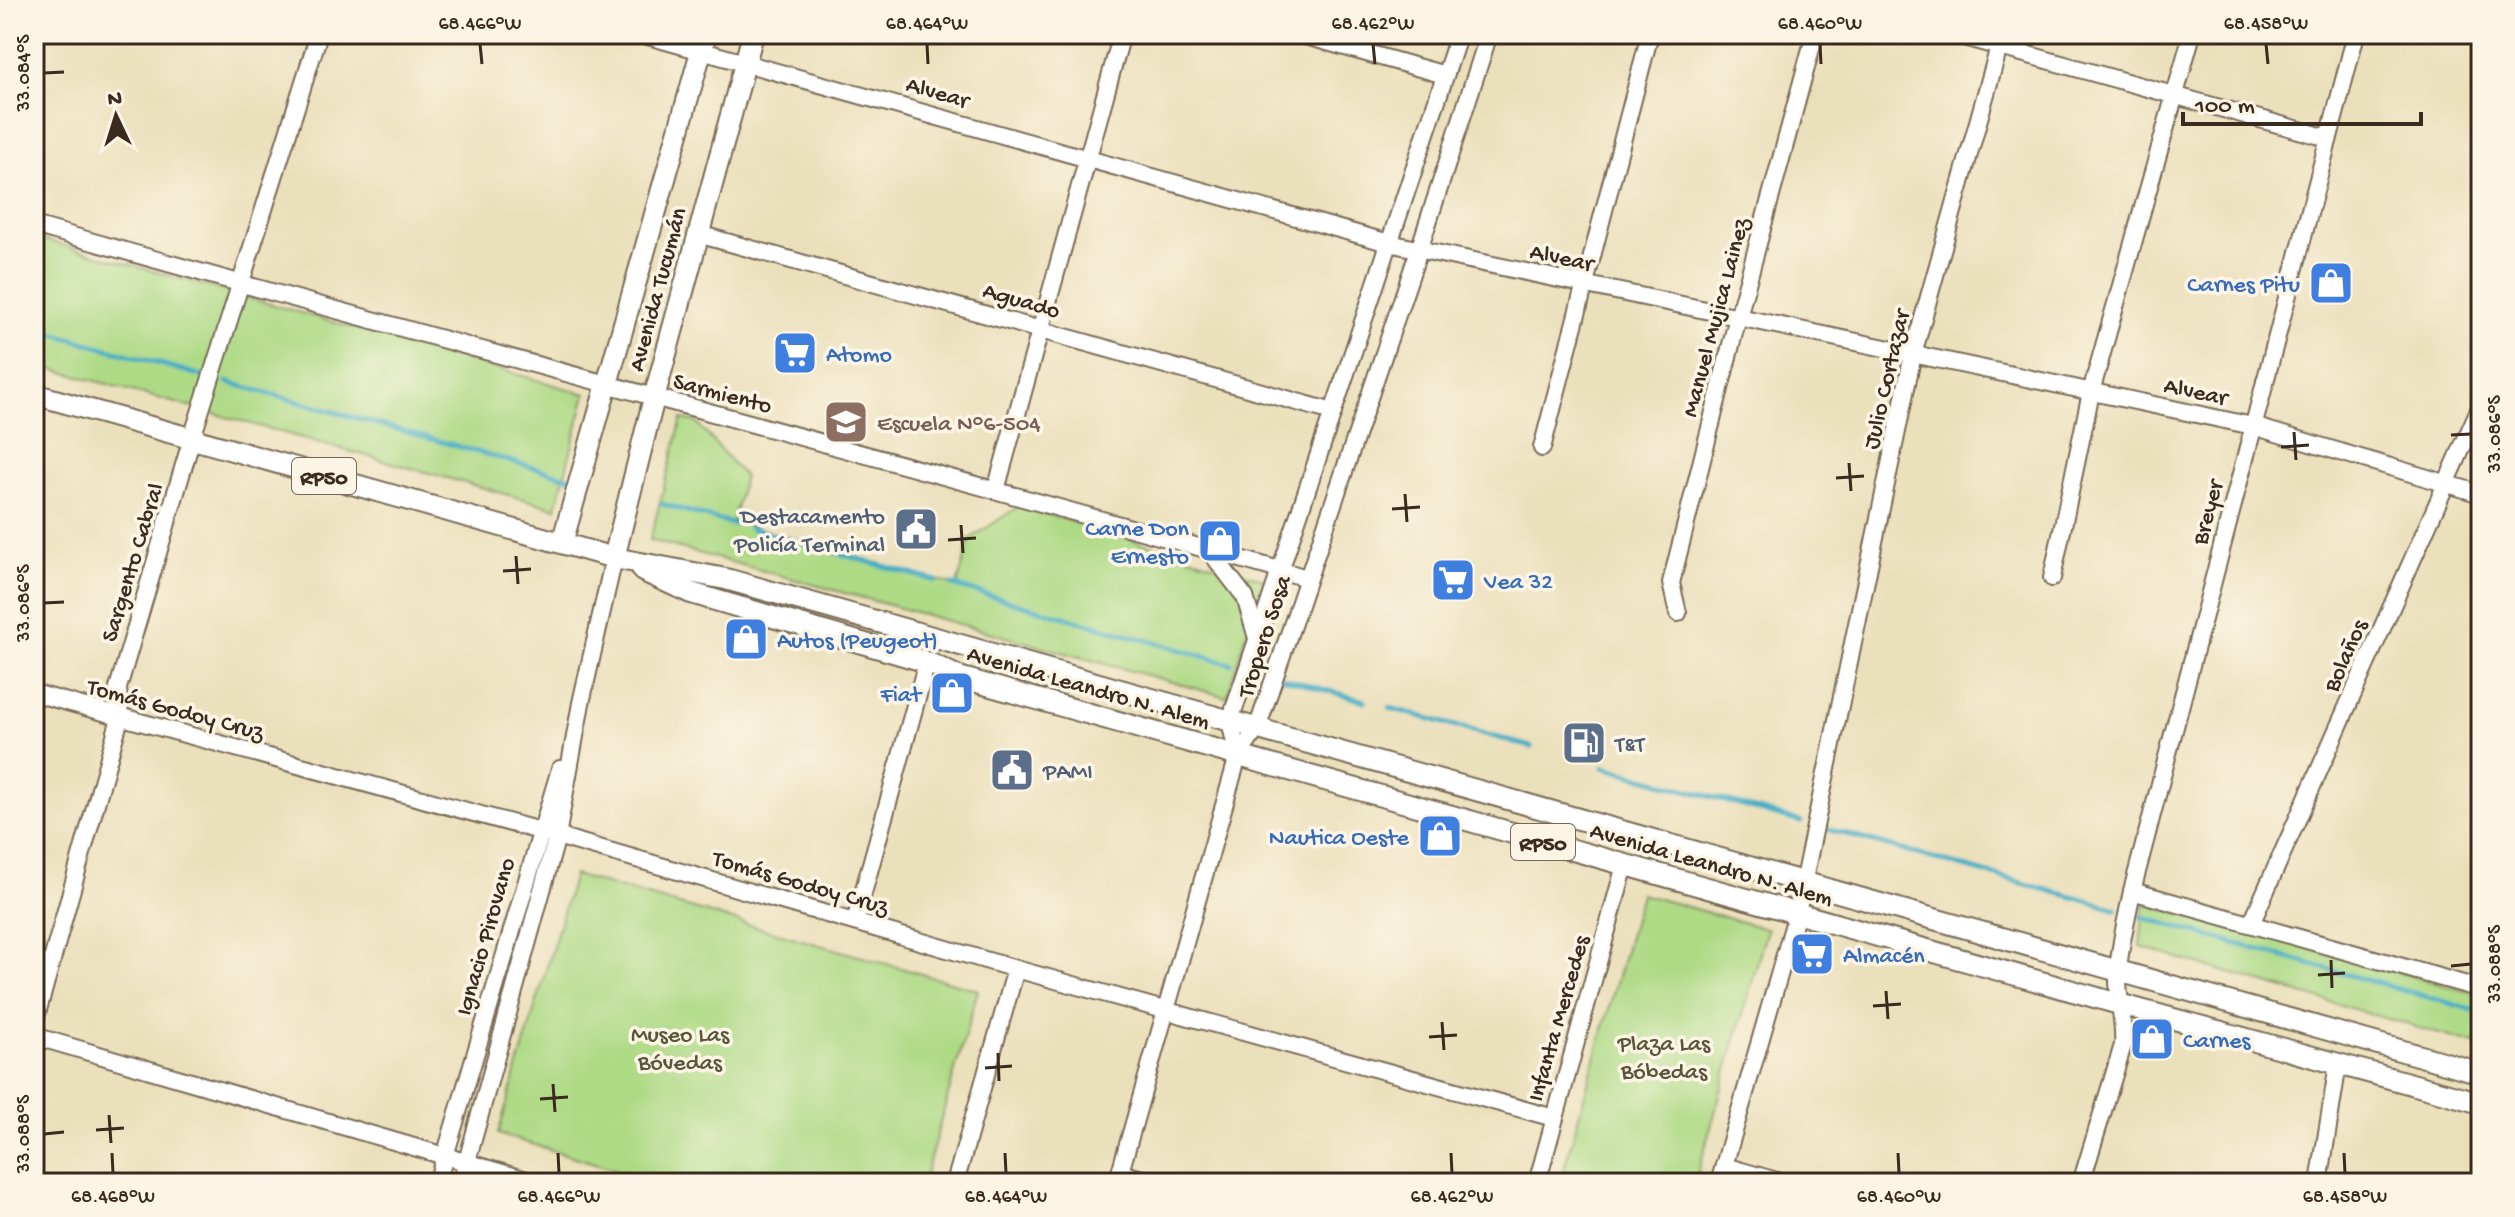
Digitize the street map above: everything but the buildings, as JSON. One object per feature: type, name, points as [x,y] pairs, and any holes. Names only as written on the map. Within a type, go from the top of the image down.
[{"type":"main road","name":"Avenida Tucumán","points":[[614,558],[753,34]]},
{"type":"main road","name":"Avenida Tucumán","points":[[562,543],[704,42]]},
{"type":"main road","name":"Avenida Leandro N. Alem","points":[[34,394],[614,558],[726,579],[2481,1073]]},
{"type":"main road","name":"Avenida Leandro N. Alem","points":[[614,558],[691,593],[927,662],[959,677],[2481,1103]]},
{"type":"street","name":"Sargento Cabral","points":[[34,1024],[120,718],[118,688],[192,438],[319,34]]},
{"type":"street","name":"Alvear","points":[[641,34],[704,42],[745,62],[1389,243],[2253,426],[2481,494]]},
{"type":"street","points":[[996,490],[1122,34]]},
{"type":"street","points":[[1299,34],[1445,75]]},
{"type":"street","name":"Tropero Sosa","points":[[1238,756],[1230,721],[1459,34]]},
{"type":"street","name":"Tropero Sosa","points":[[1238,756],[1257,729],[1489,34]]},
{"type":"street","points":[[1542,448],[1650,34]]},
{"type":"street","name":"Manuel Mujica Lainez","points":[[1678,613],[1671,583],[1738,317],[1815,34]]},
{"type":"street","points":[[1953,34],[2328,138]]},
{"type":"street","points":[[2052,578],[2091,392],[2192,34]]},
{"type":"street","name":"Breyer","points":[[2081,1183],[2123,1045],[2118,971],[2132,891],[2356,34]]},
{"type":"street","name":"Julio Cortazar","points":[[1719,1183],[1797,913],[1913,354],[1999,47]]},
{"type":"street","name":"Sarmiento","points":[[34,225],[1307,578]]},
{"type":"street","name":"Aguado","points":[[698,234],[1333,412]]},
{"type":"street","name":"Bolaños","points":[[2251,924],[2481,405]]},
{"type":"street","points":[[1209,550],[1245,597],[1257,639]]},
{"type":"street","name":"Ignacio Pirovano","points":[[461,1183],[581,703],[614,558]]},
{"type":"street","points":[[855,922],[927,662]]},
{"type":"street","name":"Tomás Godoy Cruz","points":[[34,693],[548,834],[1166,1012],[1554,1118]]},
{"type":"street","points":[[1157,1183],[1119,1178],[1238,756]]},
{"type":"street","name":"Ignacio Pirovano","points":[[437,1183],[548,834]]},
{"type":"street","name":"Infanta Mercedes","points":[[1537,1183],[1625,865]]},
{"type":"street","points":[[2132,891],[2481,989]]},
{"type":"street","points":[[955,1183],[1016,969]]},
{"type":"street","points":[[34,1036],[537,1183]]},
{"type":"street","points":[[2319,1183],[2338,1064]]},
{"type":"street","points":[[1724,1166],[1784,1183]]},
{"type":"green space","points":[[34,237],[586,394],[556,508],[34,364]]},
{"type":"green space","points":[[682,419],[696,422],[744,476],[733,521],[957,586],[970,539],[1019,506],[1263,579],[1227,697],[650,540]]},
{"type":"green space","name":"Museo Las Bóvedas","points":[[574,875],[978,990],[923,1183],[661,1183],[498,1134]]},
{"type":"green space","name":"Plaza Las Bóbedas","points":[[1641,894],[1767,929],[1695,1183],[1560,1183]]},
{"type":"green space","points":[[2144,904],[2481,995],[2481,1046],[2140,947]]},
{"type":"waterway","points":[[34,328],[206,377]]},
{"type":"waterway","points":[[227,382],[571,478]]},
{"type":"waterway","points":[[662,504],[733,524]]},
{"type":"waterway","points":[[750,528],[936,581]]},
{"type":"waterway","points":[[952,585],[1231,664]]},
{"type":"waterway","points":[[1283,678],[1365,701]]},
{"type":"waterway","points":[[1390,708],[1532,747]]},
{"type":"waterway","points":[[1604,767],[1801,822]]},
{"type":"waterway","points":[[1827,829],[2116,909]]},
{"type":"waterway","points":[[2141,917],[2481,1012]]},
{"type":"place","name":"Carnes Pitu","points":[[2331,283]]},
{"type":"place","name":"Atomo","points":[[795,353]]},
{"type":"place","name":"Escuela N°6-504","points":[[846,422]]},
{"type":"place","name":"Destacamento Policía Terminal","points":[[916,529]]},
{"type":"place","name":"Carne Don Ernesto","points":[[1220,541]]},
{"type":"place","name":"Vea 32","points":[[1453,580]]},
{"type":"place","name":"Autos (Peugeot)","points":[[746,639]]},
{"type":"place","name":"Fiat","points":[[952,693]]},
{"type":"place","name":"T&T","points":[[1584,743]]},
{"type":"place","name":"PAMI","points":[[1012,770]]},
{"type":"place","name":"Nautica Oeste","points":[[1440,836]]},
{"type":"place","name":"Almacén","points":[[1812,954]]},
{"type":"place","name":"Carnes","points":[[2152,1039]]}]
